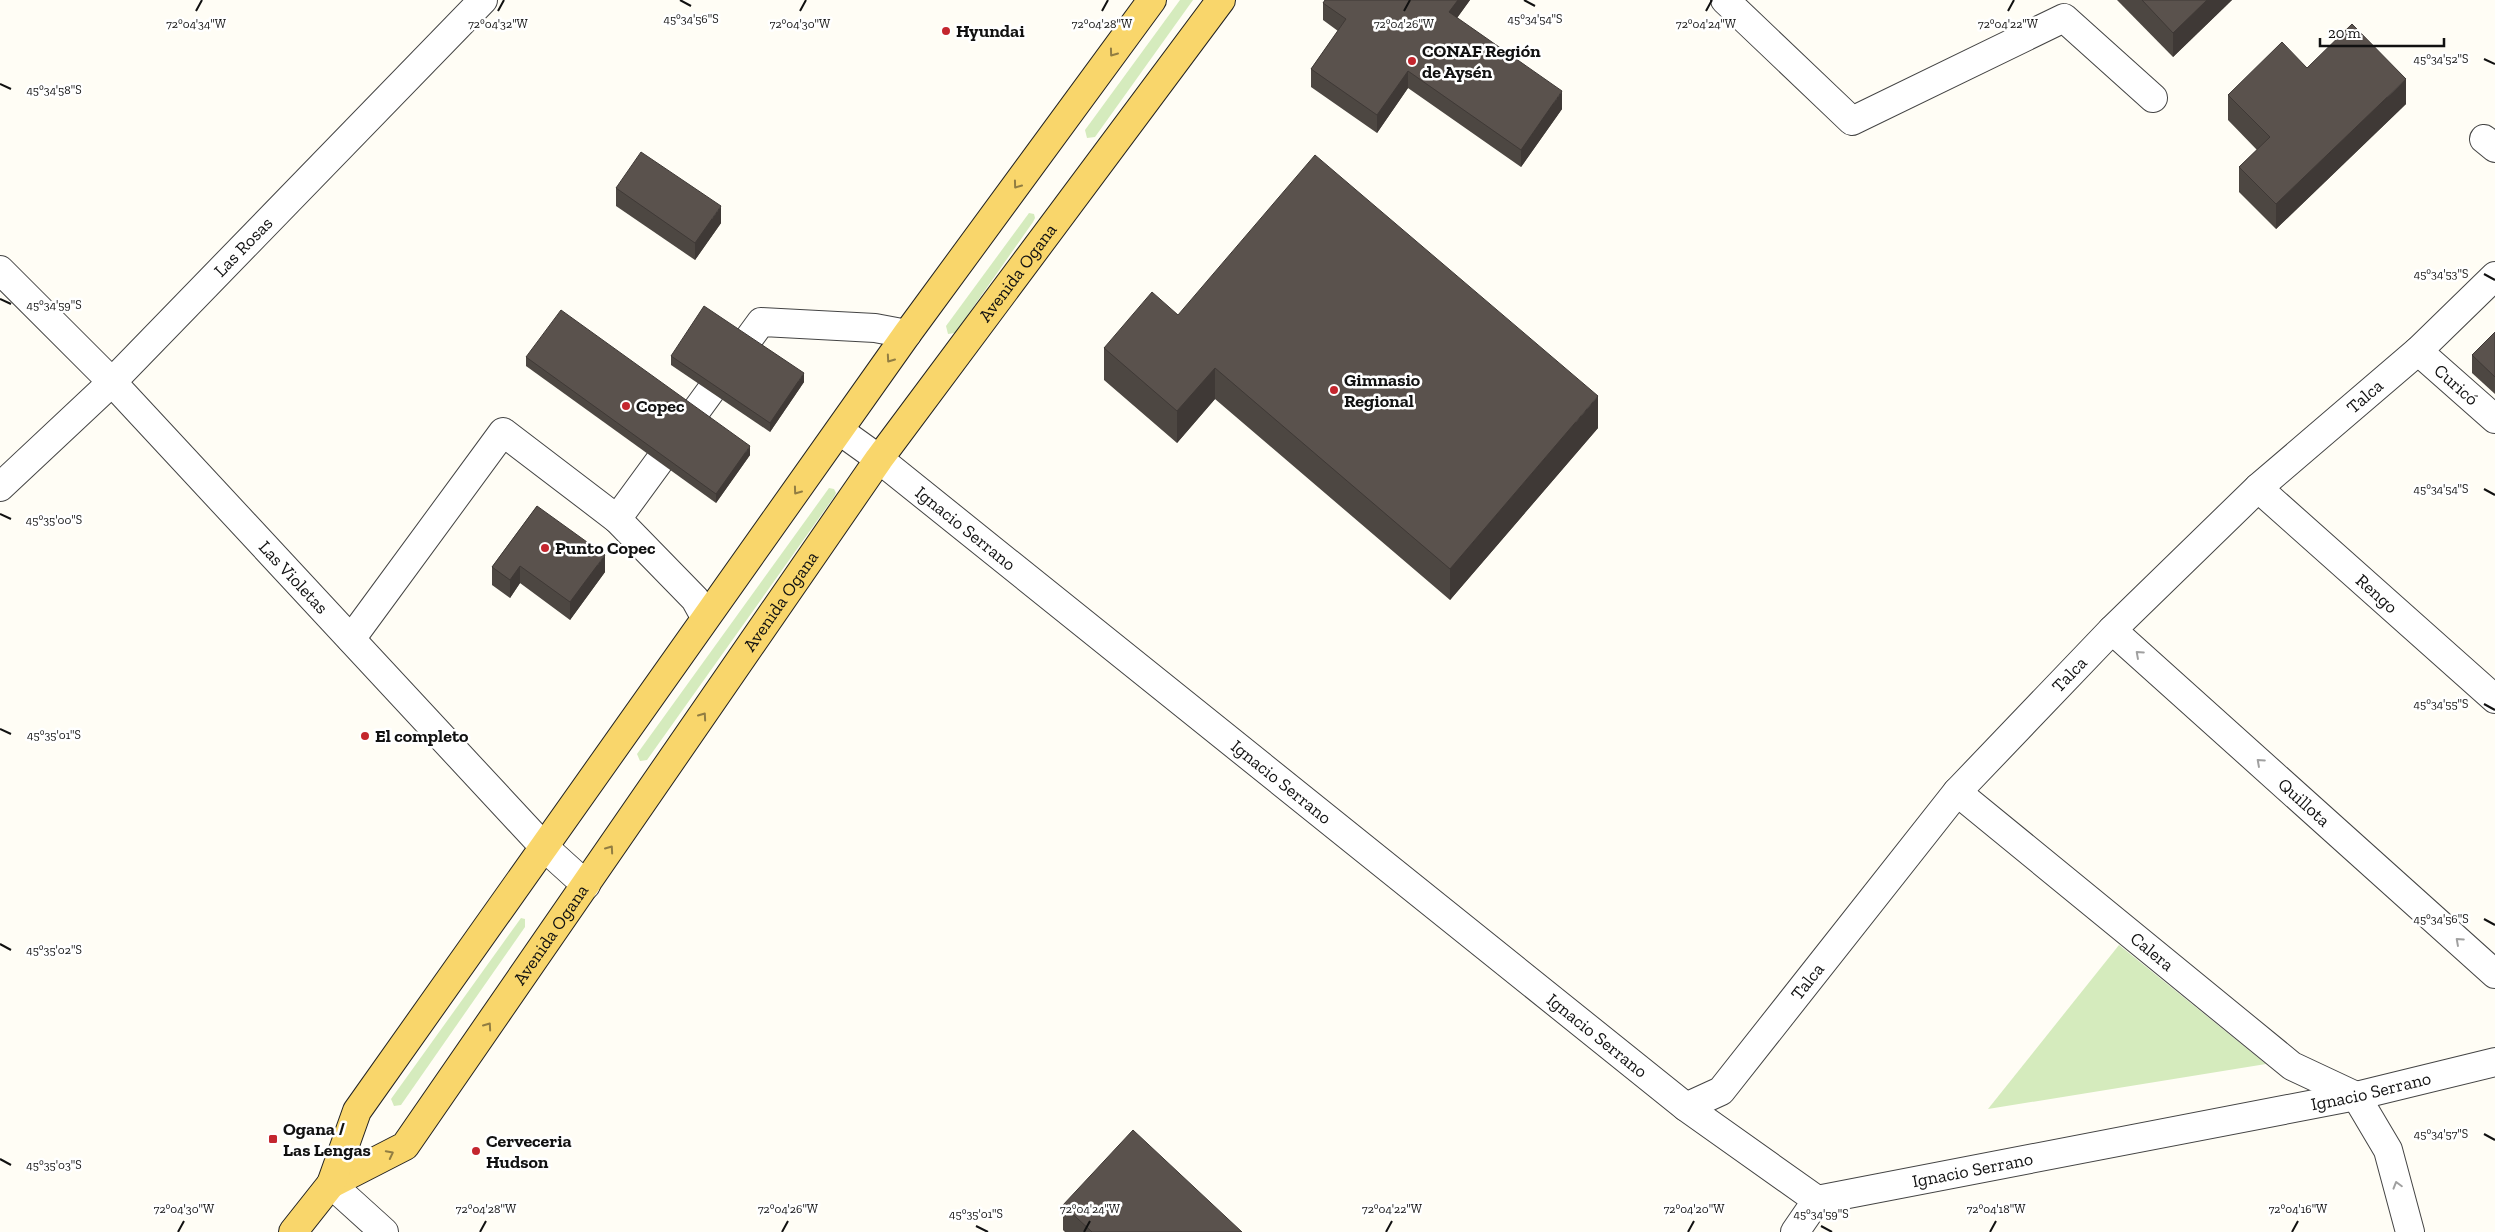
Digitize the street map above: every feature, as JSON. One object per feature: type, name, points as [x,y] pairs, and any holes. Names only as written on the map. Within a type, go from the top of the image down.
[{"type":"main road","name":"Avenida Ogana","points":[[292,1232],[331,1184],[356,1111],[907,334],[1152,0]]},
{"type":"main road","name":"Avenida Ogana","points":[[331,1184],[405,1146],[880,459],[1221,0]]},
{"type":"street","name":"Las Rosas","points":[[0,487],[112,382],[483,0]]},
{"type":"street","points":[[1725,0],[1852,121],[2064,18],[2153,98]]},
{"type":"street","name":"Las Violetas","points":[[0,270],[112,382],[544,847],[586,885]]},
{"type":"street","name":"Talca","points":[[1686,1107],[1721,1090],[1957,792],[2112,630],[2258,488],[2418,351],[2495,276]]},
{"type":"street","points":[[617,519],[761,322],[875,328],[907,334]]},
{"type":"street","name":"Curicó","points":[[2418,351],[2495,419]]},
{"type":"street","name":"Ignacio Serrano","points":[[840,431],[880,459],[1686,1107],[1817,1200],[2356,1096],[2495,1062]]},
{"type":"street","points":[[351,639],[503,432],[617,519],[695,599],[705,617]]},
{"type":"street","name":"Rengo","points":[[2258,488],[2495,699]]},
{"type":"street","name":"Quillota","points":[[2112,630],[2495,974]]},
{"type":"street","name":"Calera","points":[[1957,792],[2292,1066],[2356,1096]]},
{"type":"street","points":[[2356,1096],[2388,1150],[2410,1232]]},
{"type":"street","points":[[331,1184],[384,1232]]},
{"type":"street","points":[[1795,1232],[1817,1200]]},
{"type":"green space","points":[[1180,0],[1193,0],[1095,137],[1087,138],[1085,130]]},
{"type":"green space","points":[[1029,213],[1034,214],[1033,222],[955,333],[948,334],[946,326]]},
{"type":"green space","points":[[829,488],[834,489],[836,493],[834,497],[647,760],[640,761],[637,754]]},
{"type":"green space","points":[[521,918],[525,919],[525,927],[401,1105],[394,1106],[391,1099]]},
{"type":"green space","points":[[2119,945],[2266,1064],[1988,1109]]},
{"type":"building","name":"CONAF Región de Aysén","points":[[1325,0],[1458,0],[1449,12],[1562,91],[1521,150],[1408,71],[1377,115],[1311,69],[1346,19],[1323,3]]},
{"type":"building","points":[[2142,0],[2207,0],[2173,33]]},
{"type":"building","points":[[2352,24],[2406,79],[2276,204],[2239,167],[2270,137],[2228,95],[2282,42],[2307,68]]},
{"type":"building","points":[[641,152],[721,206],[695,243],[616,188]]},
{"type":"building","name":"Gimnasio Regional","points":[[1315,155],[1598,396],[1450,569],[1215,368],[1177,411],[1104,348],[1152,292],[1178,315]]},
{"type":"building","points":[[704,306],[804,373],[770,423],[671,356]]},
{"type":"building","points":[[561,310],[750,446],[716,494],[526,357]]},
{"type":"building","points":[[2495,332],[2495,377],[2472,355]]},
{"type":"building","name":"Punto Copec","points":[[537,506],[605,555],[570,602],[520,566],[510,580],[492,567]]},
{"type":"building","points":[[1133,1130],[1242,1232],[1092,1232],[1063,1205]]},
{"type":"place","name":"Hyundai","points":[[946,31]]},
{"type":"place","name":"CONAF Región de Aysén","points":[[1412,61]]},
{"type":"place","name":"Gimnasio Regional","points":[[1334,390]]},
{"type":"place","name":"Copec","points":[[626,406]]},
{"type":"place","name":"Punto Copec","points":[[545,548]]},
{"type":"place","name":"El completo","points":[[365,736]]},
{"type":"place","name":"Ogana / Las Lengas","points":[[273,1139]]},
{"type":"place","name":"Cerveceria Hudson","points":[[476,1151]]}]
